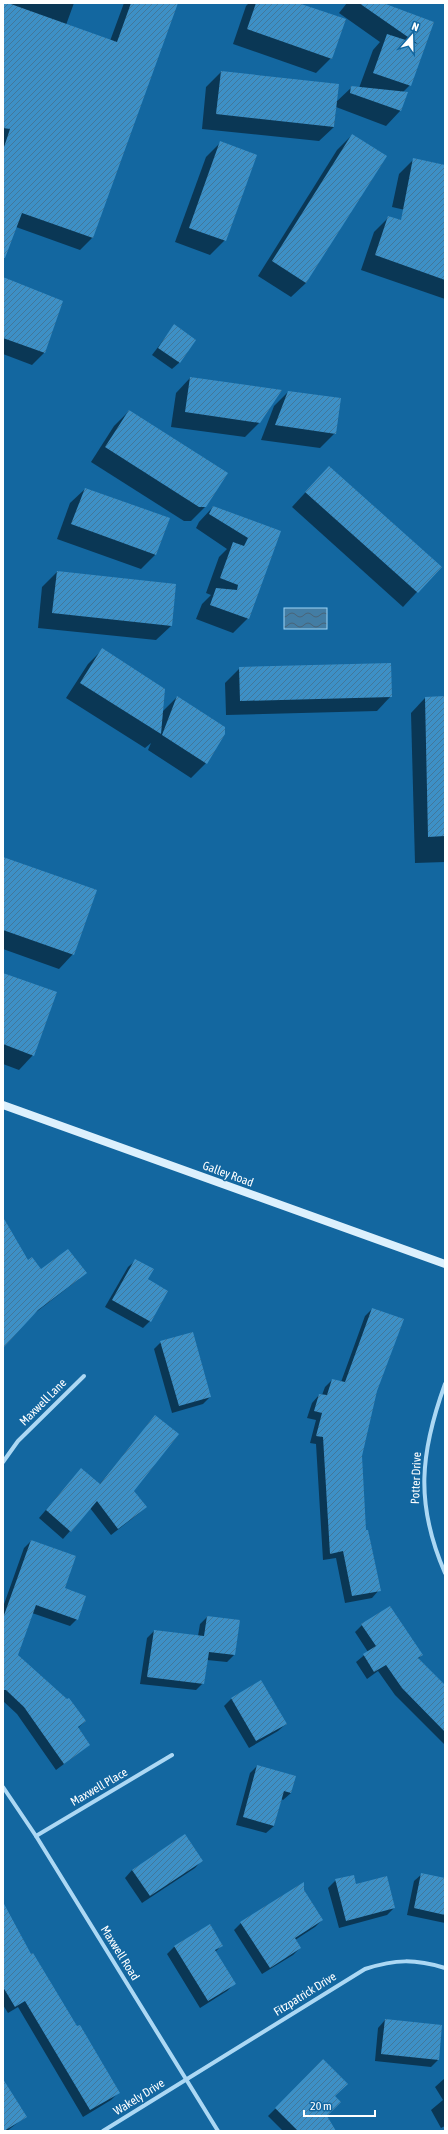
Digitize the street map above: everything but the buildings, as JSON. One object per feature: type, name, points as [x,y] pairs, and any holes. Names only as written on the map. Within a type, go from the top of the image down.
[{"type":"main road","name":"Galley Road","points":[[3,1105],[445,1264]]},
{"type":"street","name":"Maxwell Lane","points":[[3,1462],[18,1441],[84,1376]]},
{"type":"street","name":"Potter Drive","points":[[445,1384],[432,1422],[427,1446],[424,1500],[428,1526],[445,1573]]},
{"type":"street","name":"Maxwell Place","points":[[36,1836],[172,1755]]},
{"type":"street","name":"Maxwell Road","points":[[3,1787],[36,1836],[218,2131]]},
{"type":"street","name":"Fitzpatrick Drive","points":[[187,2080],[365,1968],[384,1962],[405,1960],[426,1962],[445,1968]]},
{"type":"street","name":"Wakely Drive","points":[[103,2131],[187,2080]]},
{"type":"water","points":[[284,608],[327,608],[327,629],[284,629]]}]
